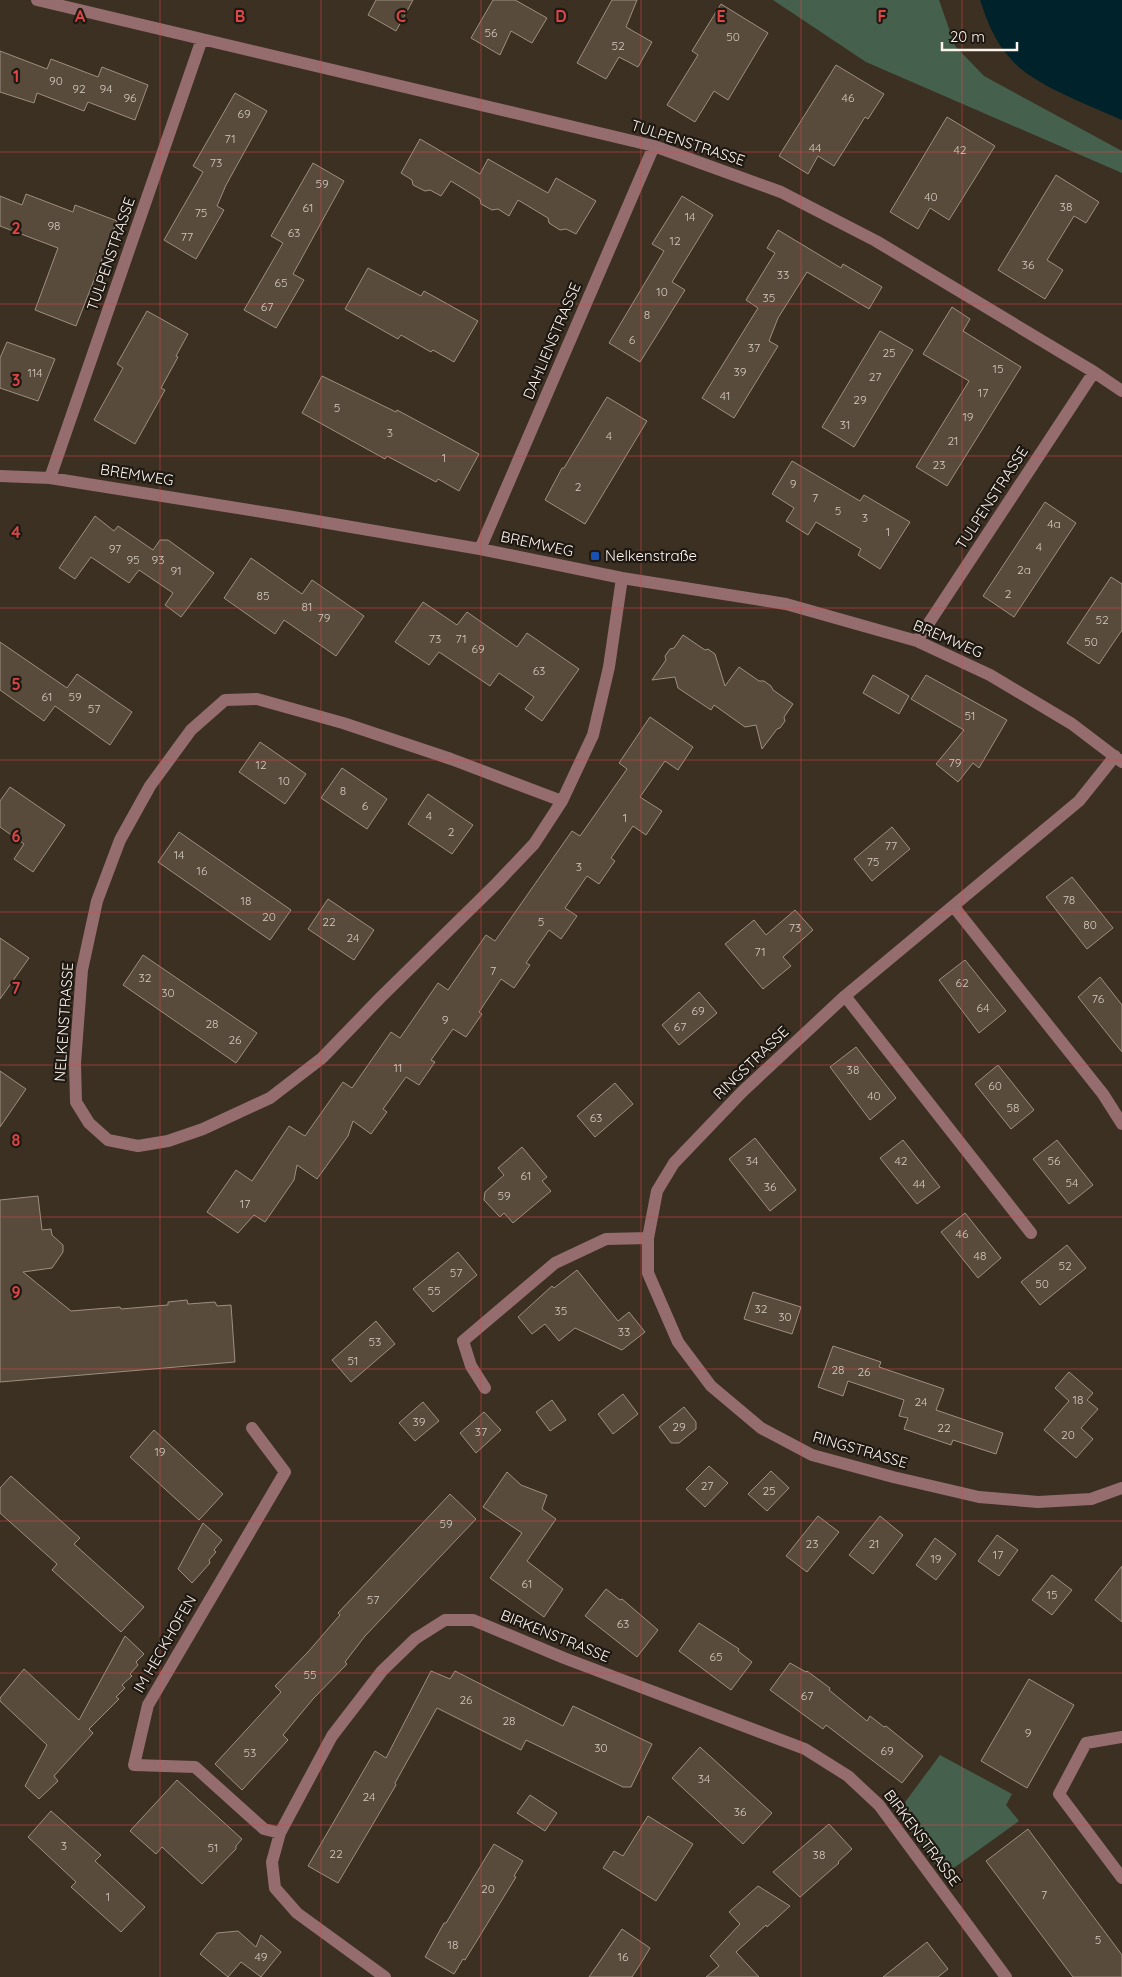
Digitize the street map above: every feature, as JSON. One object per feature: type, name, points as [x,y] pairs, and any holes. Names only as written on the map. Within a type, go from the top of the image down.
[{"type":"street","name":"TULPENSTRASSE","points":[[37,0],[654,146],[781,192],[894,251],[1094,372],[1122,391]]},
{"type":"street","name":"TULPENSTRASSE","points":[[50,478],[202,39]]},
{"type":"street","name":"DAHLIENSTRASSE","points":[[480,549],[654,146]]},
{"type":"street","name":"TULPENSTRASSE","points":[[917,641],[1094,372]]},
{"type":"street","name":"BREMWEG","points":[[0,476],[50,478],[278,514],[480,549],[622,578],[786,604],[917,641],[990,675],[1072,724],[1118,759]]},
{"type":"street","name":"NELKENSTRASSE","points":[[562,801],[451,759],[343,723],[257,699],[225,700],[191,730],[150,786],[120,840],[97,901],[82,970],[75,1063],[76,1102],[89,1123],[108,1140],[138,1146],[168,1140],[204,1129],[270,1098],[322,1058],[381,997],[491,890],[534,844],[562,801],[593,735],[609,666],[622,578]]},
{"type":"street","name":"RINGSTRASSE","points":[[1118,759],[1078,801],[845,996],[742,1092],[674,1163],[657,1191],[648,1238],[648,1273],[678,1342],[711,1386],[761,1428],[812,1455],[893,1477],[979,1497],[1038,1502],[1091,1499],[1122,1488]]},
{"type":"street","points":[[954,906],[1103,1094],[1122,1124]]},
{"type":"street","points":[[845,996],[1031,1233]]},
{"type":"street","points":[[485,1388],[471,1366],[463,1341],[555,1262],[606,1239],[648,1238]]},
{"type":"street","name":"IM HECKHOFEN","points":[[252,1428],[285,1472],[148,1705],[134,1765],[195,1766],[264,1829],[280,1833]]},
{"type":"street","name":"BIRKENSTRASSE","points":[[385,1977],[297,1913],[275,1888],[272,1862],[280,1833],[332,1736],[382,1672],[415,1639],[445,1620],[473,1620],[564,1658],[806,1749],[848,1776],[879,1805],[1006,1977]]},
{"type":"street","points":[[1122,1738],[1086,1744],[1059,1794],[1122,1878]]},
{"type":"green space","points":[[773,0],[939,0],[955,46],[984,76],[1122,151],[1122,173],[866,62]]},
{"type":"green space","points":[[940,1755],[1012,1794],[1006,1805],[1019,1821],[944,1875],[897,1813]]},
{"type":"water","points":[[980,0],[1122,0],[1122,120],[1062,94],[1020,68],[1005,52],[996,38]]},
{"type":"building","points":[[376,0],[413,0],[396,31],[368,15]]},
{"type":"building","points":[[493,0],[515,0],[547,18],[532,43],[511,31],[500,55],[471,38]]},
{"type":"building","points":[[612,0],[637,0],[626,27],[652,42],[638,67],[619,57],[606,79],[577,63]]},
{"type":"building","points":[[721,4],[768,33],[728,100],[714,91],[695,122],[667,105],[698,55],[692,51]]},
{"type":"building","points":[[0,51],[47,69],[51,59],[98,77],[102,67],[148,85],[135,120],[88,102],[84,111],[37,93],[34,103],[0,92]]},
{"type":"building","points":[[836,65],[884,94],[868,119],[865,117],[834,166],[818,156],[808,174],[779,156]]},
{"type":"building","points":[[235,93],[267,111],[226,185],[217,206],[224,210],[196,259],[164,240],[203,172],[193,166]]},
{"type":"building","points":[[947,117],[995,146],[949,220],[930,208],[918,229],[890,212]]},
{"type":"building","points":[[420,139],[480,174],[488,159],[548,193],[556,178],[596,201],[576,234],[566,229],[560,230],[549,223],[548,218],[518,200],[509,216],[498,209],[492,210],[481,204],[480,199],[451,181],[441,196],[430,190],[425,191],[413,185],[412,180],[401,173]]},
{"type":"building","points":[[313,163],[344,181],[293,274],[304,280],[276,328],[244,310],[283,243],[271,236]]},
{"type":"building","points":[[1056,175],[1099,202],[1086,223],[1074,216],[1047,260],[1063,270],[1045,299],[998,270]]},
{"type":"building","points":[[26,194],[73,212],[75,205],[117,221],[76,326],[35,310],[58,248],[0,226],[0,196],[22,205]]},
{"type":"building","points":[[682,196],[713,215],[672,282],[685,290],[640,362],[609,343],[664,251],[652,244]]},
{"type":"building","points":[[778,230],[841,268],[843,264],[882,287],[869,309],[807,272],[778,318],[769,341],[778,346],[734,418],[702,398],[758,308],[746,300],[775,253],[767,248]]},
{"type":"building","points":[[368,268],[421,296],[424,291],[478,321],[454,362],[433,350],[431,352],[401,335],[398,339],[345,309]]},
{"type":"building","points":[[952,307],[970,319],[963,331],[1021,367],[947,486],[916,467],[969,381],[923,354]]},
{"type":"building","points":[[147,311],[188,334],[161,388],[165,390],[135,444],[94,420],[123,368],[117,364]]},
{"type":"building","points":[[880,331],[913,350],[854,447],[822,427]]},
{"type":"building","points":[[7,342],[55,359],[38,401],[0,388],[0,358]]},
{"type":"building","points":[[322,376],[396,412],[397,410],[479,454],[459,491],[438,479],[436,482],[387,456],[385,459],[302,413]]},
{"type":"building","points":[[607,397],[647,421],[585,524],[545,500],[562,468],[564,468]]},
{"type":"building","points":[[792,461],[860,501],[864,495],[910,522],[880,569],[858,555],[861,549],[816,522],[808,535],[786,521],[794,508],[772,494]]},
{"type":"building","points":[[1045,502],[1076,523],[1014,617],[983,596]]},
{"type":"building","points":[[95,516],[114,531],[118,526],[153,550],[160,540],[168,540],[214,573],[181,617],[165,605],[173,593],[139,570],[129,583],[91,557],[75,579],[59,568]]},
{"type":"building","points":[[251,558],[302,594],[312,580],[364,616],[336,656],[284,620],[275,634],[224,598]]},
{"type":"building","points":[[1111,577],[1122,584],[1122,630],[1099,664],[1067,643]]},
{"type":"building","points":[[423,602],[457,625],[467,612],[517,647],[527,633],[579,669],[542,721],[525,709],[534,697],[499,673],[490,686],[439,652],[429,665],[395,642]]},
{"type":"building","points":[[683,635],[705,650],[708,649],[715,654],[725,686],[739,667],[759,681],[764,681],[793,704],[784,717],[785,721],[762,749],[756,725],[745,727],[714,705],[711,710],[678,688],[675,677],[652,680],[666,660],[665,656],[670,649],[674,648]]},
{"type":"building","points":[[0,642],[67,688],[77,674],[132,712],[110,745],[55,706],[44,721],[0,690]]},
{"type":"building","points":[[873,675],[909,696],[899,714],[863,693]]},
{"type":"building","points":[[926,675],[1007,720],[979,768],[973,763],[958,782],[936,764],[964,730],[911,699]]},
{"type":"building","points":[[650,717],[693,747],[678,770],[665,761],[640,797],[662,811],[646,835],[633,826],[611,858],[615,861],[599,884],[587,876],[565,908],[577,916],[561,939],[549,930],[526,963],[530,965],[514,988],[501,979],[479,1012],[482,1014],[466,1037],[453,1029],[431,1060],[435,1062],[419,1085],[406,1077],[383,1109],[387,1112],[371,1134],[353,1121],[348,1136],[317,1179],[297,1165],[294,1180],[265,1222],[254,1215],[238,1233],[207,1212],[236,1170],[252,1181],[289,1126],[305,1136],[343,1082],[352,1088],[391,1032],[400,1038],[438,983],[448,990],[486,935],[495,941],[572,831],[580,836],[627,769],[619,763]]},
{"type":"building","points":[[260,742],[306,774],[285,804],[239,772]]},
{"type":"building","points":[[342,768],[387,799],[367,829],[321,798]]},
{"type":"building","points":[[10,787],[65,825],[33,872],[14,859],[24,844],[0,827],[0,801]]},
{"type":"building","points":[[428,794],[473,825],[452,854],[408,824]]},
{"type":"building","points":[[892,827],[910,849],[872,881],[854,859]]},
{"type":"building","points":[[179,832],[291,910],[270,940],[158,862]]},
{"type":"building","points":[[1072,877],[1113,928],[1087,949],[1046,897]]},
{"type":"building","points":[[328,899],[374,930],[354,960],[308,929]]},
{"type":"building","points":[[795,910],[813,930],[783,957],[791,966],[763,989],[725,944],[754,920],[766,935]]},
{"type":"building","points":[[0,938],[29,958],[0,999]]},
{"type":"building","points":[[143,955],[257,1033],[236,1063],[123,985]]},
{"type":"building","points":[[965,960],[1006,1011],[979,1033],[939,980]]},
{"type":"building","points":[[1100,977],[1122,1005],[1122,1052],[1078,997]]},
{"type":"building","points":[[699,992],[717,1013],[679,1045],[662,1025]]},
{"type":"building","points":[[856,1047],[896,1098],[870,1120],[830,1067]]},
{"type":"building","points":[[998,1065],[1034,1110],[1011,1129],[975,1084]]},
{"type":"building","points":[[0,1071],[26,1089],[0,1127]]},
{"type":"building","points":[[615,1083],[633,1104],[595,1137],[577,1116]]},
{"type":"building","points":[[755,1138],[796,1190],[770,1211],[729,1159]]},
{"type":"building","points":[[903,1140],[940,1187],[917,1204],[880,1158]]},
{"type":"building","points":[[1057,1140],[1093,1185],[1069,1204],[1033,1159]]},
{"type":"building","points":[[522,1147],[547,1177],[542,1181],[551,1191],[513,1223],[504,1213],[500,1217],[484,1200],[485,1192],[504,1175],[498,1168]]},
{"type":"building","points":[[38,1196],[42,1230],[51,1229],[52,1235],[63,1245],[63,1252],[52,1268],[23,1272],[71,1311],[168,1305],[168,1302],[187,1300],[188,1304],[215,1302],[217,1306],[231,1305],[235,1362],[0,1382],[0,1200]]},
{"type":"building","points":[[965,1213],[1001,1258],[978,1278],[941,1232]]},
{"type":"building","points":[[1067,1245],[1086,1268],[1040,1305],[1021,1282]]},
{"type":"building","points":[[458,1252],[477,1275],[433,1312],[413,1289]]},
{"type":"building","points":[[577,1270],[618,1321],[629,1312],[645,1332],[622,1350],[575,1328],[559,1341],[545,1324],[532,1334],[518,1317],[552,1286],[554,1288]]},
{"type":"building","points":[[753,1292],[801,1307],[792,1334],[744,1319]]},
{"type":"building","points":[[376,1321],[395,1344],[351,1382],[332,1360]]},
{"type":"building","points":[[833,1346],[881,1362],[879,1367],[944,1389],[936,1410],[1003,1433],[996,1454],[953,1440],[951,1445],[904,1429],[908,1418],[899,1416],[904,1400],[848,1381],[843,1396],[818,1387]]},
{"type":"building","points":[[1069,1372],[1093,1393],[1087,1400],[1098,1409],[1081,1428],[1093,1439],[1076,1458],[1044,1430],[1069,1401],[1055,1388]]},
{"type":"building","points":[[623,1394],[638,1414],[613,1434],[598,1414]]},
{"type":"building","points":[[552,1400],[566,1420],[550,1431],[536,1412]]},
{"type":"building","points":[[423,1402],[439,1421],[415,1441],[399,1423]]},
{"type":"building","points":[[684,1407],[696,1422],[696,1429],[679,1443],[671,1443],[659,1427]]},
{"type":"building","points":[[484,1412],[501,1430],[476,1453],[460,1433]]},
{"type":"building","points":[[154,1430],[223,1494],[199,1520],[130,1457]]},
{"type":"building","points":[[709,1466],[728,1483],[705,1507],[686,1489]]},
{"type":"building","points":[[771,1471],[789,1488],[767,1511],[748,1494]]},
{"type":"building","points":[[507,1472],[521,1485],[547,1495],[542,1509],[556,1519],[527,1561],[563,1589],[544,1617],[490,1578],[522,1533],[483,1507]]},
{"type":"building","points":[[11,1476],[80,1538],[74,1544],[144,1607],[121,1632],[52,1570],[57,1564],[0,1513],[0,1488]]},
{"type":"building","points":[[450,1494],[476,1519],[365,1636],[345,1662],[347,1664],[313,1699],[283,1735],[288,1740],[242,1790],[215,1764],[281,1692],[275,1686],[340,1615],[338,1613]]},
{"type":"building","points":[[818,1516],[839,1532],[807,1572],[786,1556]]},
{"type":"building","points":[[880,1516],[903,1535],[873,1574],[849,1555]]},
{"type":"building","points":[[203,1523],[222,1540],[214,1550],[216,1552],[209,1560],[210,1563],[192,1583],[178,1569]]},
{"type":"building","points":[[997,1535],[1018,1550],[999,1576],[978,1561]]},
{"type":"building","points":[[935,1538],[956,1554],[936,1580],[916,1565]]},
{"type":"building","points":[[1122,1566],[1122,1622],[1095,1600]]},
{"type":"building","points":[[1052,1575],[1072,1590],[1052,1615],[1032,1600]]},
{"type":"building","points":[[606,1589],[620,1600],[622,1599],[658,1630],[637,1657],[585,1616]]},
{"type":"building","points":[[699,1623],[739,1649],[738,1651],[752,1662],[731,1690],[679,1651]]},
{"type":"building","points":[[125,1636],[144,1654],[136,1662],[138,1665],[130,1674],[132,1676],[122,1685],[125,1688],[116,1697],[119,1699],[89,1729],[93,1733],[54,1776],[58,1781],[39,1799],[25,1786],[47,1745],[0,1701],[0,1698],[24,1669],[79,1720]]},
{"type":"building","points":[[790,1663],[807,1671],[830,1688],[829,1690],[867,1721],[870,1716],[884,1727],[886,1726],[923,1756],[902,1783],[826,1725],[823,1729],[770,1690]]},
{"type":"building","points":[[431,1671],[450,1679],[455,1671],[563,1726],[573,1706],[652,1744],[631,1787],[623,1787],[526,1740],[521,1750],[437,1708],[395,1783],[396,1785],[338,1883],[308,1866],[375,1751],[386,1758]]},
{"type":"building","points":[[1029,1679],[1074,1705],[1027,1788],[981,1761]]},
{"type":"building","points":[[700,1747],[772,1813],[743,1844],[672,1778]]},
{"type":"building","points":[[177,1780],[242,1839],[236,1846],[236,1849],[202,1884],[162,1847],[156,1854],[130,1831]]},
{"type":"building","points":[[530,1795],[557,1813],[545,1831],[517,1813]]},
{"type":"building","points":[[51,1811],[101,1855],[95,1861],[145,1907],[121,1932],[71,1887],[76,1882],[28,1837]]},
{"type":"building","points":[[648,1816],[693,1844],[656,1901],[603,1868],[614,1851],[623,1856]]},
{"type":"building","points":[[829,1824],[852,1849],[800,1897],[773,1872]]},
{"type":"building","points":[[1028,1829],[1122,1955],[1122,1977],[1073,1977],[986,1861]]},
{"type":"building","points":[[494,1844],[523,1861],[514,1876],[516,1877],[465,1960],[463,1959],[454,1974],[425,1957],[444,1923],[446,1923]]},
{"type":"building","points":[[758,1886],[790,1906],[736,1952],[759,1977],[706,1977],[719,1966],[710,1956],[740,1924],[729,1912]]},
{"type":"building","points":[[622,1929],[650,1948],[632,1977],[589,1977]]},
{"type":"building","points":[[238,1931],[256,1947],[261,1935],[281,1952],[261,1977],[241,1962],[228,1977],[200,1954],[217,1933]]},
{"type":"building","points":[[927,1942],[948,1969],[938,1977],[883,1977]]},
{"type":"place","name":"Nelkenstraße","points":[[595,556]]}]
